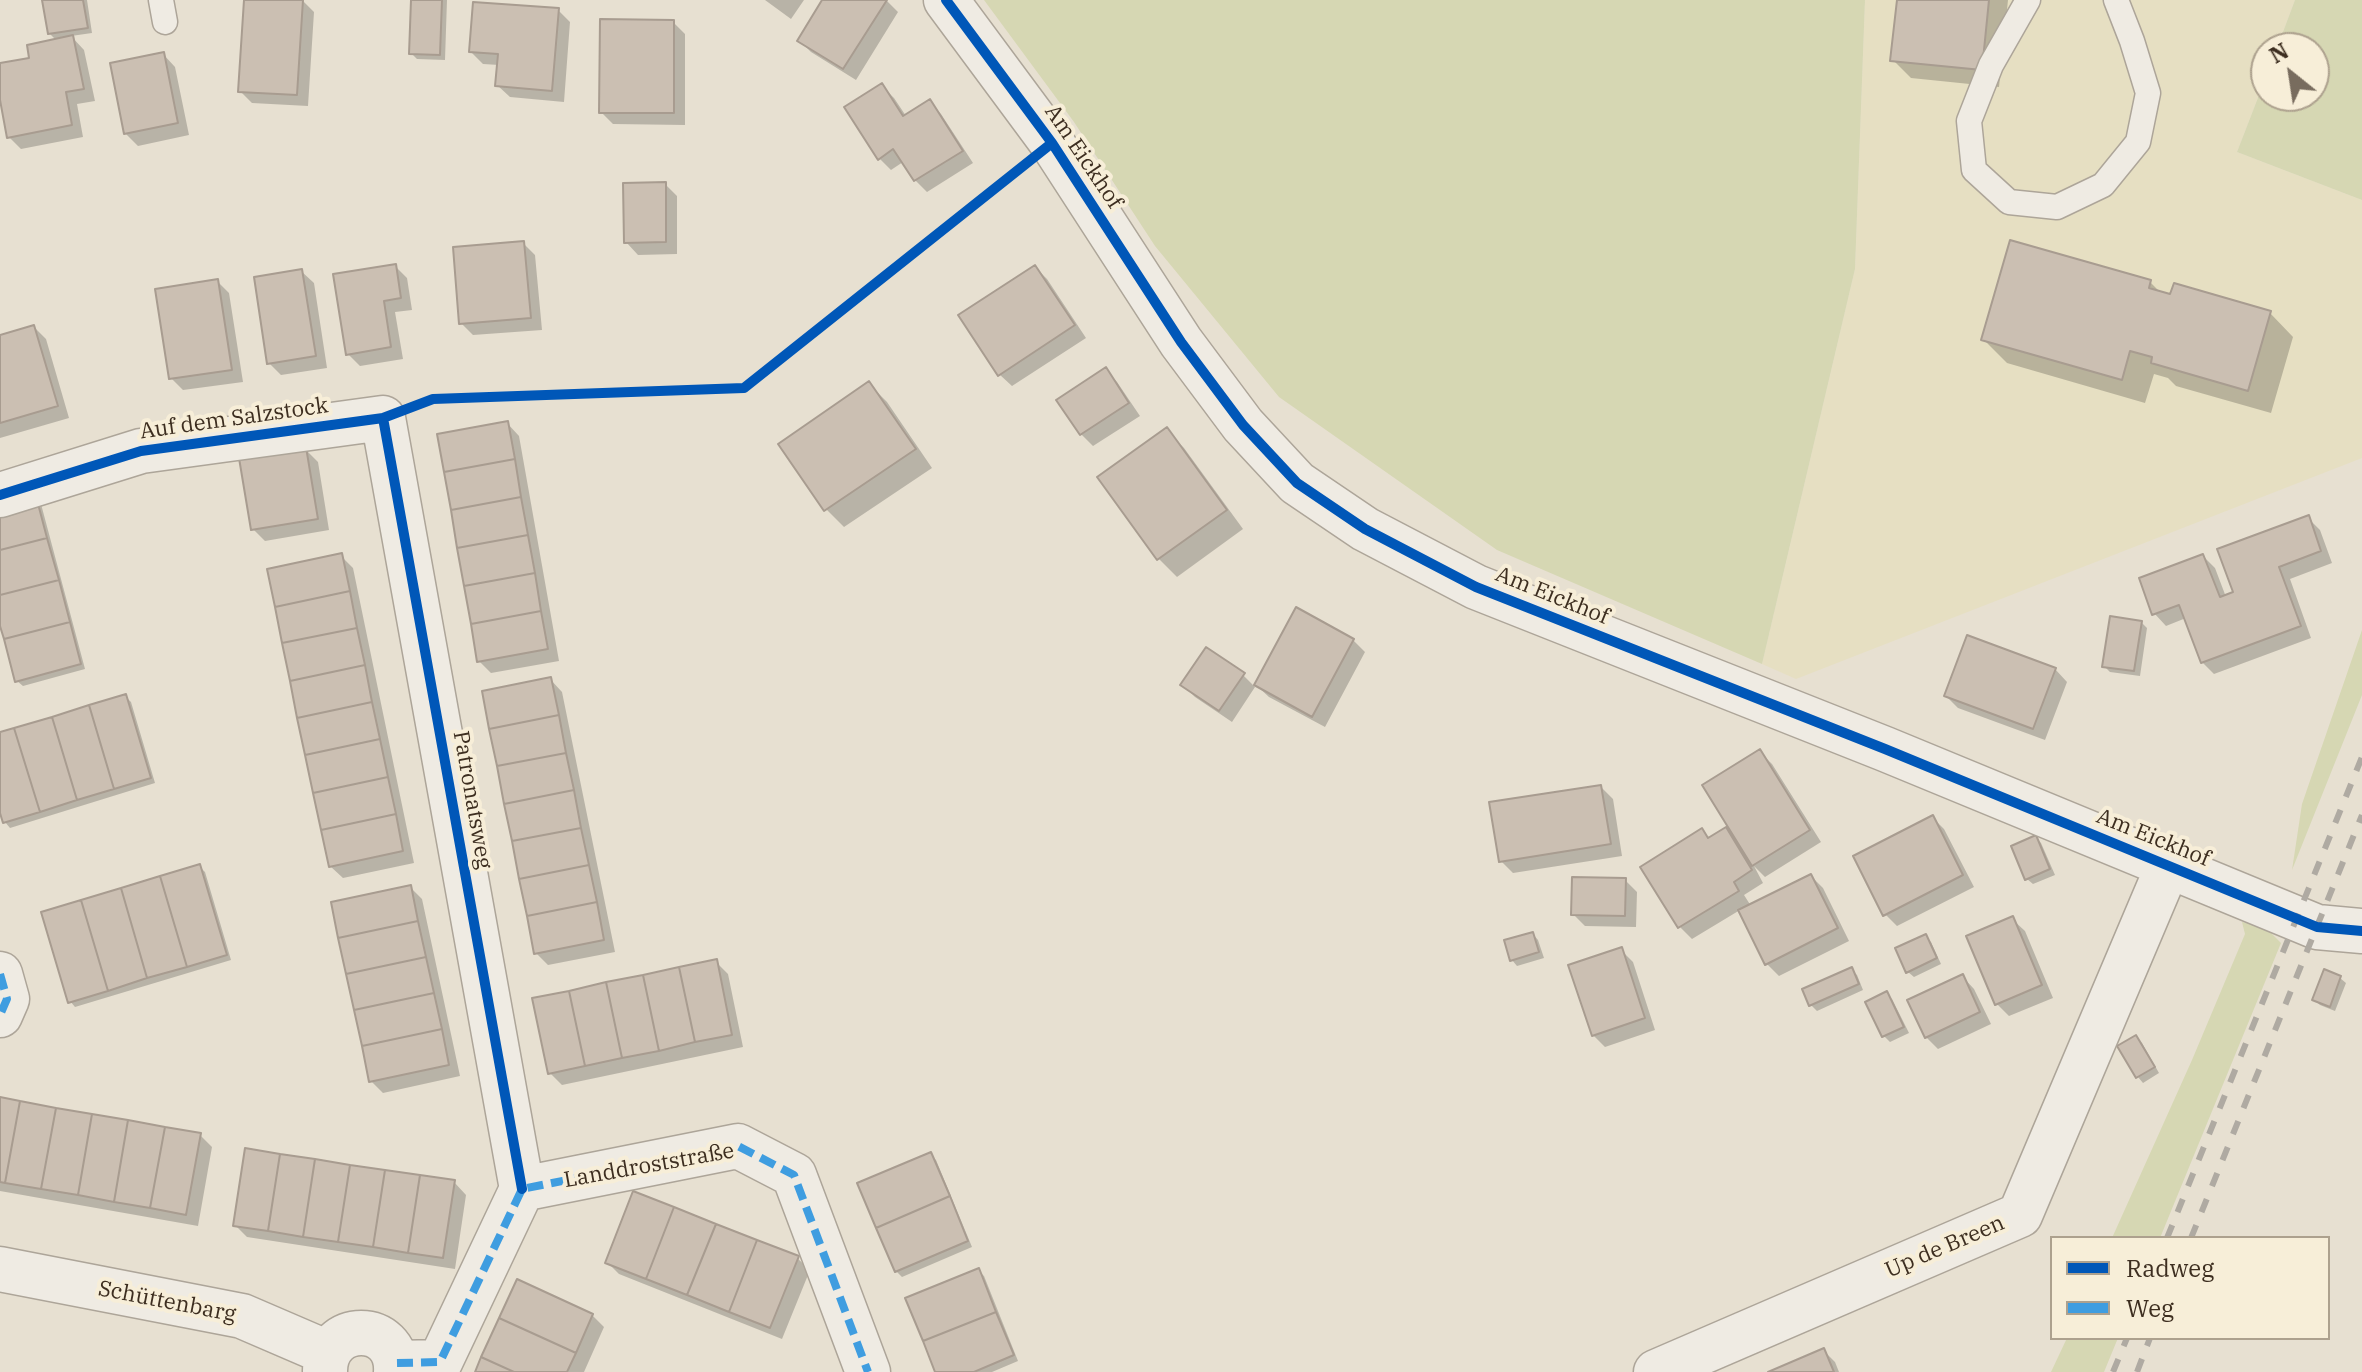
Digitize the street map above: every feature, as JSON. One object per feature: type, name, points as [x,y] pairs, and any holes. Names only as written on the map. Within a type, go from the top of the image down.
[{"type":"street","name":"Am Eickhof","points":[[946,0],[1052,143],[1181,342],[1243,425],[1297,483],[1365,529],[1476,587],[1885,749],[2317,927],[2362,931]]},
{"type":"street","name":"Auf dem Salzstock","points":[[0,495],[141,451],[383,418]]},
{"type":"street","name":"Patronatsweg","points":[[383,418],[522,1189]]},
{"type":"street","name":"Up de Breen","points":[[1656,1372],[2020,1215],[2168,866]]},
{"type":"street","points":[[0,974],[7,999],[0,1015]]},
{"type":"street","name":"Landdroststraße","points":[[522,1189],[738,1146],[780,1167],[794,1175],[868,1372]]},
{"type":"street","points":[[326,1362],[336,1342],[360,1332],[384,1340],[393,1351],[397,1367],[440,1362],[522,1189]]},
{"type":"street","name":"Schüttenbarg","points":[[0,1269],[242,1316],[326,1362]]},
{"type":"lane","points":[[2028,0],[1991,65],[1969,121],[1974,170],[2009,202],[2057,207],[2103,185],[2138,142],[2148,93],[2116,0]]},
{"type":"shaded area","points":[[1865,0],[2295,0],[2283,32],[2250,32],[2250,112],[2252,112],[2237,152],[2362,200],[2362,458],[1796,679],[1762,664],[1855,269]]},
{"type":"green space","points":[[984,0],[1865,0],[1855,269],[1762,664],[1497,550],[1279,397],[1155,246],[1074,122]]},
{"type":"green space","points":[[2295,0],[2362,0],[2362,200],[2237,152],[2252,112],[2330,112],[2330,32],[2283,32]]},
{"type":"green space","points":[[2362,630],[2362,695],[2292,870],[2302,804]]},
{"type":"green space","points":[[2242,922],[2265,927],[2281,943],[2161,1236],[2113,1236],[2192,1060],[2245,934]]},
{"type":"green space","points":[[2066,1340],[2117,1340],[2104,1372],[2051,1372]]},
{"type":"building","points":[[42,0],[83,0],[88,28],[48,34]]},
{"type":"building","points":[[244,0],[303,0],[297,95],[238,92]]},
{"type":"building","points":[[411,0],[442,0],[440,55],[409,54]]},
{"type":"building","points":[[822,0],[887,0],[843,69],[797,41]]},
{"type":"building","points":[[1897,0],[1989,0],[1982,70],[1890,61]]},
{"type":"building","points":[[473,2],[559,8],[552,91],[495,86],[498,54],[469,52]]},
{"type":"building","points":[[600,19],[674,20],[674,113],[599,113]]},
{"type":"building","points":[[73,35],[84,89],[66,92],[72,125],[7,138],[0,100],[0,63],[29,58],[27,45]]},
{"type":"building","points":[[164,52],[178,123],[124,134],[110,63]]},
{"type":"building","points":[[882,83],[903,116],[930,99],[963,151],[914,181],[893,149],[878,160],[844,107]]},
{"type":"building","points":[[666,182],[666,242],[624,243],[623,183]]},
{"type":"building","points":[[2010,240],[2151,280],[2149,288],[2170,294],[2174,283],[2271,311],[2248,391],[2151,363],[2152,357],[2130,351],[2122,380],[1981,340]]},
{"type":"building","points":[[524,241],[531,318],[459,324],[453,247]]},
{"type":"building","points":[[396,264],[401,298],[384,301],[391,347],[346,355],[333,274]]},
{"type":"building","points":[[1035,265],[1075,325],[998,376],[958,315]]},
{"type":"building","points":[[302,269],[316,356],[267,364],[254,277]]},
{"type":"building","points":[[218,279],[232,370],[169,379],[155,289]]},
{"type":"building","points":[[34,325],[58,406],[0,423],[0,335]]},
{"type":"building","points":[[1106,367],[1129,403],[1080,435],[1056,400]]},
{"type":"building","points":[[869,381],[916,449],[824,511],[778,444]]},
{"type":"building","points":[[508,421],[515,459],[444,472],[437,434]]},
{"type":"building","points":[[1167,427],[1227,510],[1157,560],[1097,477]]},
{"type":"building","points":[[306,447],[318,519],[251,530],[239,458]]},
{"type":"building","points":[[515,459],[521,497],[451,510],[444,472]]},
{"type":"building","points":[[36,496],[47,538],[0,550],[0,506]]},
{"type":"building","points":[[521,497],[528,535],[457,548],[451,510]]},
{"type":"building","points":[[2309,515],[2321,551],[2279,567],[2301,626],[2201,663],[2179,605],[2152,615],[2139,578],[2203,554],[2220,597],[2233,592],[2217,549]]},
{"type":"building","points":[[528,535],[535,573],[464,586],[457,548]]},
{"type":"building","points":[[47,538],[59,580],[0,595],[0,550]]},
{"type":"building","points":[[342,553],[350,591],[275,607],[267,569]]},
{"type":"building","points":[[535,573],[541,611],[471,624],[464,586]]},
{"type":"building","points":[[59,580],[70,622],[4,639],[0,626],[0,595]]},
{"type":"building","points":[[350,591],[357,628],[282,643],[275,607]]},
{"type":"building","points":[[1296,607],[1354,639],[1312,717],[1254,685]]},
{"type":"building","points":[[541,611],[548,649],[477,662],[471,624]]},
{"type":"building","points":[[2110,616],[2142,621],[2134,671],[2102,667]]},
{"type":"building","points":[[70,622],[81,664],[15,682],[4,639]]},
{"type":"building","points":[[357,628],[365,665],[290,681],[282,643]]},
{"type":"building","points":[[1967,635],[2056,668],[2033,729],[1944,696]]},
{"type":"building","points":[[1206,647],[1245,673],[1219,711],[1180,685]]},
{"type":"building","points":[[365,665],[372,702],[297,718],[290,681]]},
{"type":"building","points":[[551,677],[559,715],[489,729],[482,691]]},
{"type":"building","points":[[126,694],[151,778],[114,789],[89,705]]},
{"type":"building","points":[[372,702],[380,739],[305,755],[297,718]]},
{"type":"building","points":[[89,705],[114,789],[77,800],[52,717]]},
{"type":"building","points":[[559,715],[566,753],[497,766],[489,729]]},
{"type":"building","points":[[52,717],[77,800],[40,812],[14,728]]},
{"type":"building","points":[[14,728],[40,812],[3,823],[0,813],[0,732]]},
{"type":"building","points":[[380,739],[388,777],[313,793],[305,755]]},
{"type":"building","points":[[1760,749],[1810,830],[1752,866],[1702,785]]},
{"type":"building","points":[[566,753],[574,790],[504,804],[497,766]]},
{"type":"building","points":[[388,777],[396,814],[321,830],[313,793]]},
{"type":"building","points":[[1601,785],[1611,844],[1499,862],[1489,802]]},
{"type":"building","points":[[574,790],[581,828],[512,841],[504,804]]},
{"type":"building","points":[[396,814],[403,851],[329,867],[321,830]]},
{"type":"building","points":[[1933,815],[1963,875],[1883,916],[1853,856]]},
{"type":"building","points":[[1726,827],[1752,870],[1734,882],[1739,891],[1678,928],[1640,867],[1702,828],[1708,838]]},
{"type":"building","points":[[581,828],[589,865],[519,879],[512,841]]},
{"type":"building","points":[[2036,835],[2050,869],[2025,880],[2011,846]]},
{"type":"building","points":[[200,864],[227,955],[187,967],[160,876]]},
{"type":"building","points":[[589,865],[597,902],[527,916],[519,879]]},
{"type":"building","points":[[1811,874],[1838,928],[1765,965],[1738,910]]},
{"type":"building","points":[[160,876],[187,967],[147,978],[121,888]]},
{"type":"building","points":[[1572,877],[1626,878],[1625,916],[1571,915]]},
{"type":"building","points":[[411,885],[418,921],[338,938],[331,902]]},
{"type":"building","points":[[121,888],[147,978],[108,991],[81,900]]},
{"type":"building","points":[[81,900],[108,991],[68,1003],[41,912]]},
{"type":"building","points":[[597,902],[604,940],[534,954],[527,916]]},
{"type":"building","points":[[2013,916],[2042,985],[1995,1005],[1966,936]]},
{"type":"building","points":[[418,921],[426,957],[346,974],[338,938]]},
{"type":"building","points":[[1533,932],[1539,952],[1510,961],[1504,940]]},
{"type":"building","points":[[1926,934],[1937,958],[1906,973],[1895,948]]},
{"type":"building","points":[[1622,947],[1645,1018],[1592,1036],[1568,965]]},
{"type":"building","points":[[426,957],[434,993],[354,1010],[346,974]]},
{"type":"building","points":[[717,959],[732,1035],[695,1042],[679,967]]},
{"type":"building","points":[[679,967],[695,1042],[659,1051],[643,975]]},
{"type":"building","points":[[1852,967],[1859,984],[1809,1006],[1802,989]]},
{"type":"building","points":[[2324,969],[2341,976],[2330,1007],[2312,1000]]},
{"type":"building","points":[[1963,974],[1980,1012],[1925,1038],[1907,1000]]},
{"type":"building","points":[[643,975],[659,1051],[622,1058],[606,982]]},
{"type":"building","points":[[606,982],[622,1058],[585,1066],[569,991]]},
{"type":"building","points":[[569,991],[585,1066],[548,1074],[532,998]]},
{"type":"building","points":[[1887,991],[1904,1027],[1882,1037],[1865,1002]]},
{"type":"building","points":[[434,993],[442,1029],[362,1046],[354,1010]]},
{"type":"building","points":[[442,1029],[449,1065],[369,1082],[362,1046]]},
{"type":"building","points":[[2136,1035],[2155,1067],[2136,1078],[2117,1046]]},
{"type":"building","points":[[0,1097],[20,1101],[5,1183],[0,1182]]},
{"type":"building","points":[[20,1101],[56,1108],[41,1189],[5,1183]]},
{"type":"building","points":[[56,1108],[92,1114],[78,1195],[41,1189]]},
{"type":"building","points":[[92,1114],[128,1120],[114,1202],[78,1195]]},
{"type":"building","points":[[128,1120],[165,1127],[150,1208],[114,1202]]},
{"type":"building","points":[[165,1127],[201,1133],[186,1215],[150,1208]]},
{"type":"building","points":[[245,1148],[280,1154],[268,1231],[233,1226]]},
{"type":"building","points":[[931,1152],[950,1196],[876,1228],[857,1183]]},
{"type":"building","points":[[280,1154],[315,1159],[303,1237],[268,1231]]},
{"type":"building","points":[[315,1159],[350,1165],[338,1242],[303,1237]]},
{"type":"building","points":[[350,1165],[385,1170],[373,1247],[338,1242]]},
{"type":"building","points":[[385,1170],[420,1175],[408,1253],[373,1247]]},
{"type":"building","points":[[420,1175],[455,1180],[443,1258],[408,1253]]},
{"type":"building","points":[[633,1191],[674,1207],[646,1279],[605,1263]]},
{"type":"building","points":[[950,1196],[968,1241],[895,1272],[876,1228]]},
{"type":"building","points":[[674,1207],[716,1224],[687,1295],[646,1279]]},
{"type":"building","points":[[716,1224],[757,1240],[729,1312],[687,1295]]},
{"type":"building","points":[[757,1240],[799,1256],[770,1328],[729,1312]]},
{"type":"building","points":[[979,1268],[996,1312],[923,1341],[905,1298]]},
{"type":"building","points":[[517,1279],[593,1314],[576,1353],[499,1318]]},
{"type":"building","points":[[996,1312],[1014,1355],[974,1372],[935,1372],[923,1341]]},
{"type":"building","points":[[499,1318],[576,1353],[567,1372],[514,1372],[481,1357]]},
{"type":"building","points":[[1824,1348],[1834,1372],[1768,1372]]},
{"type":"building","points":[[481,1357],[514,1372],[475,1372]]},
{"type":"railway","points":[[2168,1236],[2362,757]]},
{"type":"railway","points":[[2192,1236],[2362,815]]},
{"type":"railway","points":[[2113,1372],[2126,1340]]},
{"type":"railway","points":[[2137,1372],[2149,1340]]},
{"type":"marked path","points":[[0,974],[7,999],[0,1015]]},
{"type":"marked path","points":[[397,1363],[440,1362],[522,1189],[738,1146],[794,1175],[868,1372]]},
{"type":"cycle path","points":[[946,0],[1052,143],[1181,342],[1243,425],[1297,483],[1365,529],[1476,587],[1885,749],[2317,927],[2362,931]]},
{"type":"cycle path","points":[[0,495],[141,451],[383,418],[433,399],[744,388],[1052,143]]},
{"type":"cycle path","points":[[383,418],[522,1189]]}]
